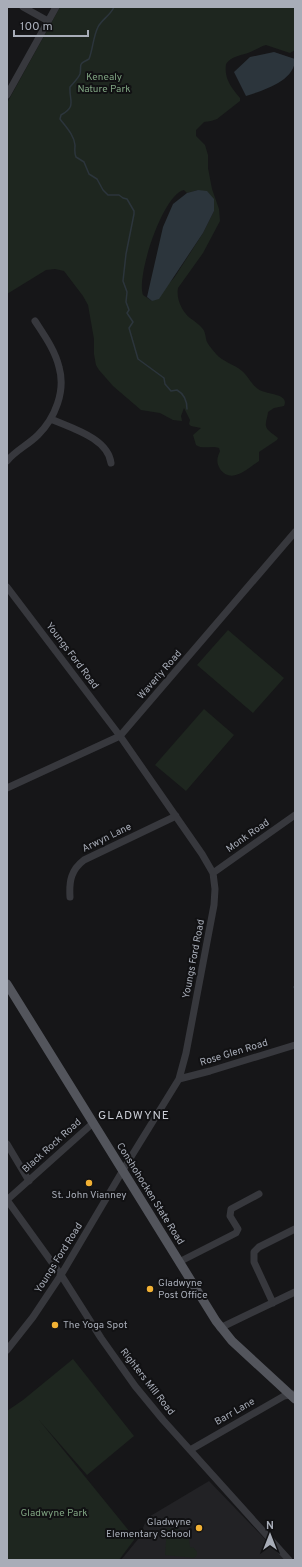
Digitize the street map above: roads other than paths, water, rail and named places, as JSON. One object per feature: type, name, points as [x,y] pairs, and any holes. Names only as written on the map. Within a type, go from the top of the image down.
[{"type":"main road","name":"Conshohocken State Road","points":[[7,984],[11,997],[93,1123],[220,1328],[238,1348],[293,1396]]},
{"type":"street","points":[[23,7],[48,21]]},
{"type":"street","points":[[7,95],[56,7]]},
{"type":"street","points":[[7,461],[12,454],[36,437],[51,419],[58,403],[61,384],[60,368],[54,353],[35,321]]},
{"type":"street","points":[[51,419],[85,434],[102,444],[110,455],[110,463]]},
{"type":"street","name":"Waverly Road","points":[[7,788],[120,736],[295,532]]},
{"type":"street","name":"Youngs Ford Road","points":[[7,587],[120,736],[176,816],[213,873],[215,889],[212,917],[186,1054],[179,1079],[61,1275],[33,1317],[7,1350]]},
{"type":"street","name":"Monk Road","points":[[213,873],[295,815]]},
{"type":"street","name":"Arwyn Lane","points":[[70,897],[69,886],[71,875],[77,866],[84,860],[176,816]]},
{"type":"street","name":"Rose Glen Road","points":[[179,1079],[210,1072],[295,1045]]},
{"type":"street","name":"Black Rock Road","points":[[7,1200],[93,1123]]},
{"type":"street","points":[[7,1144],[29,1180]]},
{"type":"street","points":[[179,1262],[236,1233],[238,1229],[230,1216],[231,1210],[260,1194]]},
{"type":"street","name":"Righters Mill Road","points":[[7,1200],[61,1275],[101,1338],[135,1386],[190,1450],[290,1560]]},
{"type":"street","points":[[273,1302],[254,1262],[254,1252],[259,1247],[295,1229]]},
{"type":"street","points":[[220,1328],[295,1292]]},
{"type":"street","name":"Barr Lane","points":[[190,1450],[284,1396],[293,1396]]},
{"type":"waterway","points":[[114,7],[98,27],[89,59],[81,64],[80,74],[70,87],[71,106],[61,115],[60,119],[73,138],[76,157],[84,162],[89,174],[97,179],[103,190],[108,195],[119,195],[127,199],[134,211],[126,254],[123,281],[127,292],[126,302],[129,310],[127,313],[133,322],[129,328],[138,359],[164,378],[165,384],[171,391],[177,390],[182,394],[186,401],[187,409]]},
{"type":"place","name":"St. John Vianney","points":[[89,1183]]},
{"type":"place","name":"Gladwyne Post Office","points":[[150,1289]]},
{"type":"place","name":"The Yoga Spot","points":[[55,1325]]},
{"type":"place","name":"Gladwyne Elementary School","points":[[199,1528]]},
{"type":"district","name":"GLADWYNE","points":[[134,1116]]},
{"type":"park label","name":"Kenealy Nature Park","points":[[104,82]]},
{"type":"park label","name":"Gladwyne Park","points":[[54,1513]]}]
